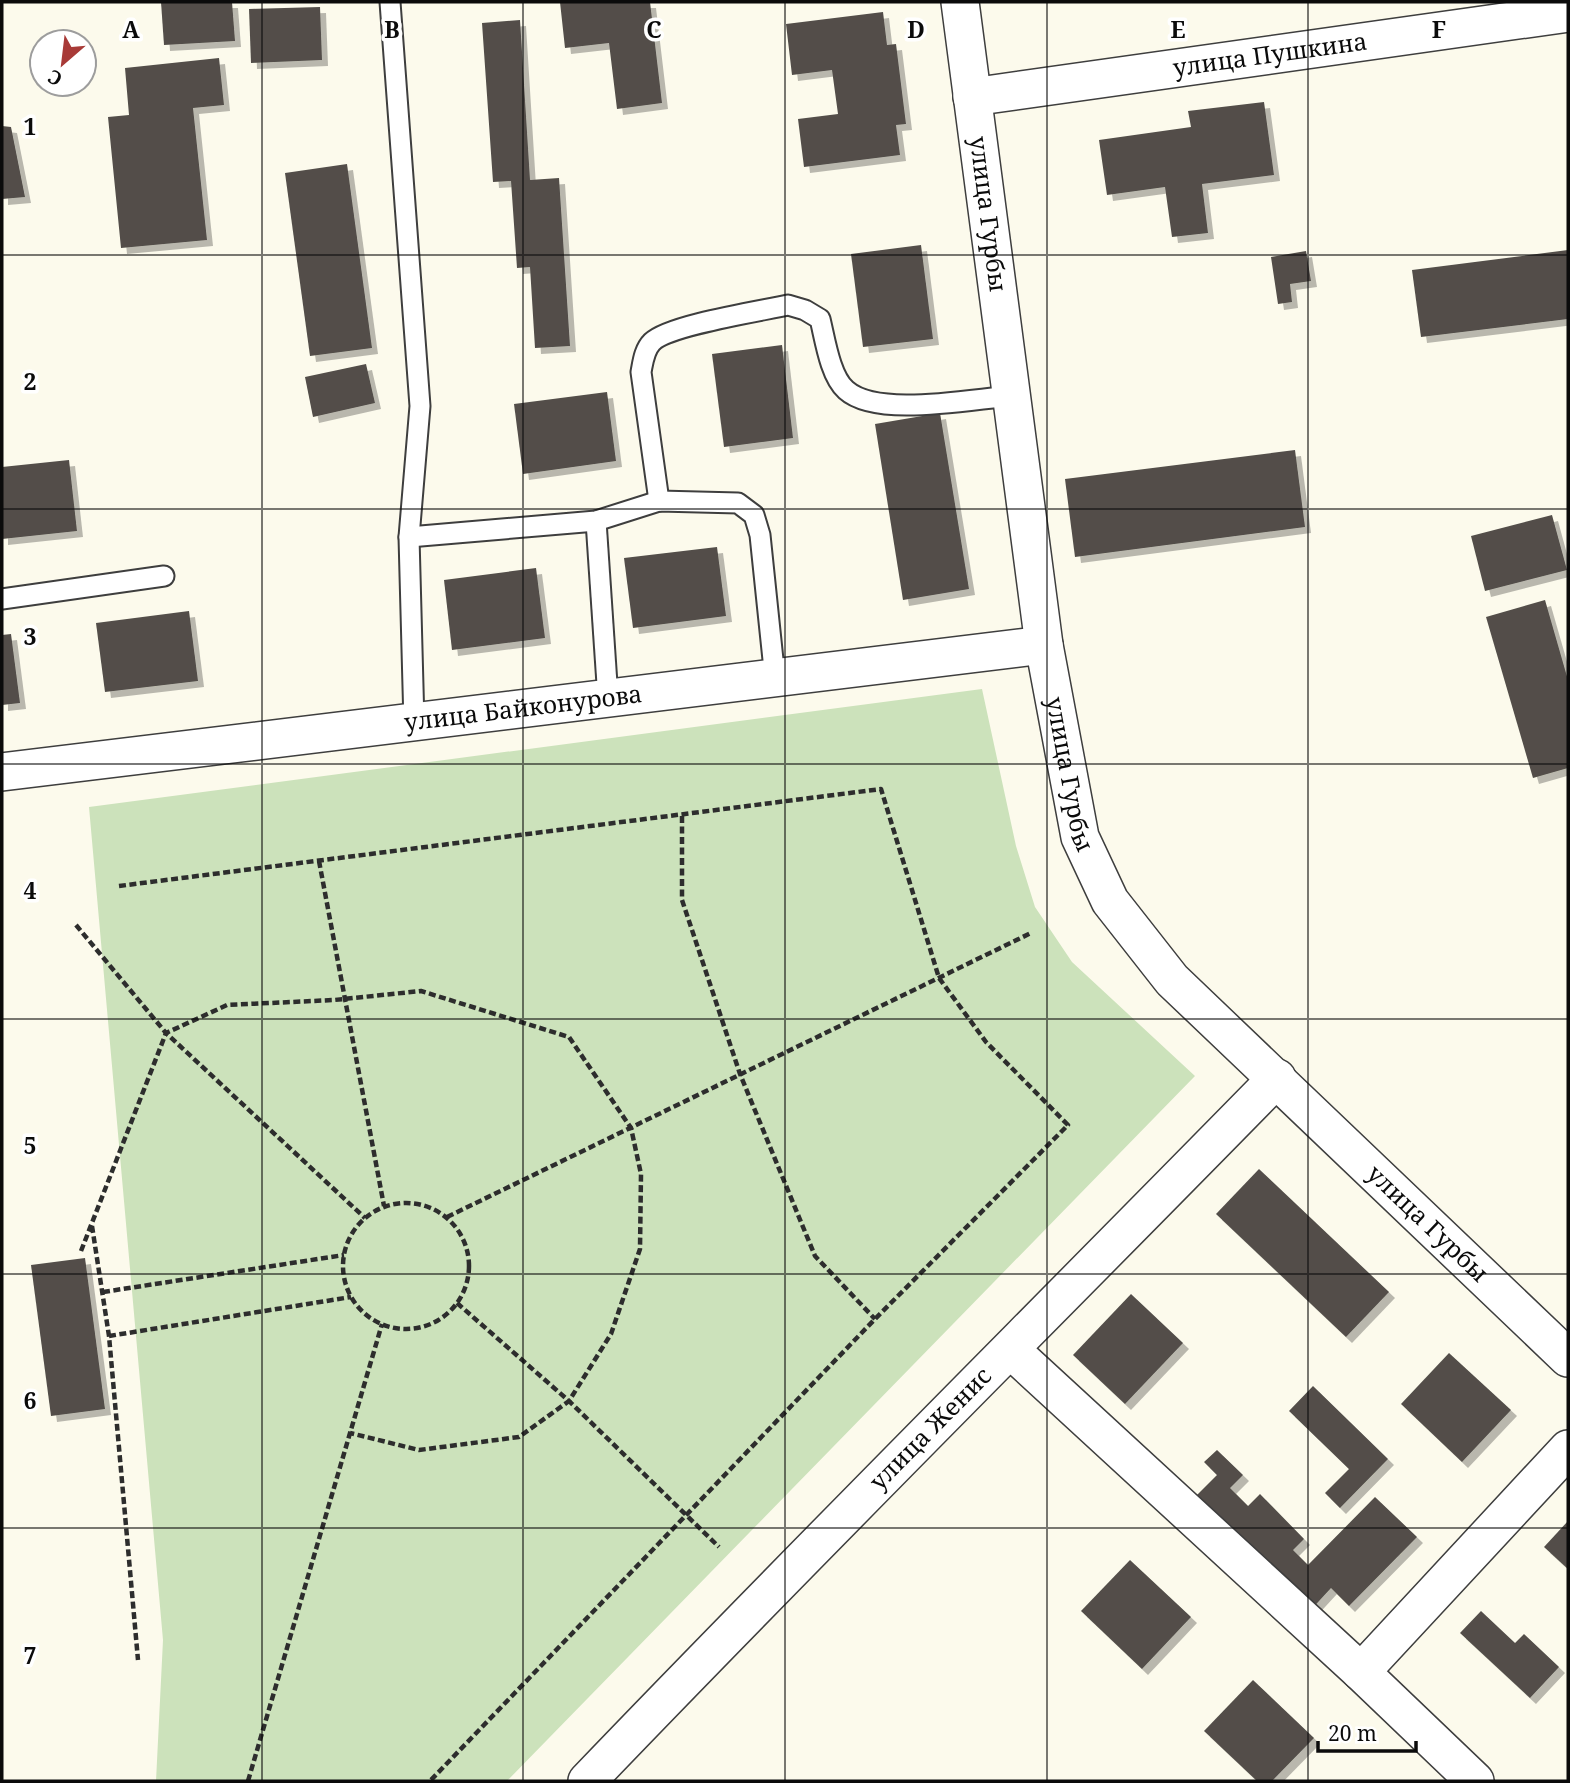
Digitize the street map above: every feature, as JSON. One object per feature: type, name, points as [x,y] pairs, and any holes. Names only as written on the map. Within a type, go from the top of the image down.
[{"type":"street","name":"улица Гурбы","points":[[960,2],[1045,645],[1080,837],[1110,901],[1172,980],[1568,1358]]},
{"type":"street","name":"улица Пушкина","points":[[972,97],[1568,13]]},
{"type":"street","name":"улица Байконурова","points":[[2,772],[1045,645]]},
{"type":"street","name":"улица Женис","points":[[587,1781],[810,1548],[1011,1350],[1276,1078]]},
{"type":"street","points":[[1011,1350],[1361,1672],[1475,1781]]},
{"type":"street","points":[[1361,1672],[1568,1449]]},
{"type":"lane","points":[[390,2],[420,406],[409,537],[414,723]]},
{"type":"lane","points":[[659,501],[641,372],[645,353],[653,341],[673,330],[788,305],[820,319],[833,364],[844,389],[861,400],[885,405],[1012,396]]},
{"type":"lane","points":[[409,537],[596,521],[659,501],[738,503],[754,515],[760,536],[775,679]]},
{"type":"lane","points":[[596,521],[608,699]]},
{"type":"lane","points":[[2,598],[164,576]]},
{"type":"path","points":[[119,886],[881,789],[939,978],[986,1042],[1068,1125],[874,1319],[430,1781]]},
{"type":"path","points":[[682,816],[682,900],[740,1074],[815,1256],[874,1319]]},
{"type":"path","points":[[318,861],[384,1206]]},
{"type":"path","points":[[76,925],[166,1033],[365,1218]]},
{"type":"path","points":[[447,1217],[1031,933]]},
{"type":"path","points":[[81,1251],[166,1033],[227,1005],[346,999],[421,991],[569,1037],[631,1128],[640,1174],[640,1250],[611,1334],[569,1401],[519,1437],[419,1450],[350,1433]]},
{"type":"path","points":[[406,1202],[428,1206],[447,1217],[465,1242],[470,1263],[467,1284],[457,1303],[441,1319],[425,1326],[403,1329],[382,1324],[363,1313],[351,1297],[343,1277],[344,1255],[351,1235],[365,1218],[384,1206],[406,1202]]},
{"type":"path","points":[[91,1223],[108,1336],[138,1660]]},
{"type":"path","points":[[103,1292],[344,1255]]},
{"type":"path","points":[[108,1336],[351,1297]]},
{"type":"path","points":[[457,1303],[569,1401],[719,1546]]},
{"type":"path","points":[[248,1781],[382,1324]]},
{"type":"green space","points":[[982,689],[1016,846],[1035,907],[1072,962],[1195,1076],[507,1781],[156,1781],[163,1640],[89,807]]},
{"type":"building","points":[[161,2],[232,2],[235,41],[164,45]]},
{"type":"building","points":[[560,2],[650,2],[662,103],[617,109],[609,43],[565,48]]},
{"type":"building","points":[[320,7],[322,60],[251,63],[249,9]]},
{"type":"building","points":[[883,12],[887,45],[896,44],[906,124],[896,125],[900,155],[804,167],[798,119],[838,114],[832,70],[792,75],[786,24]]},
{"type":"building","points":[[520,20],[530,180],[559,178],[570,346],[535,348],[530,267],[517,268],[511,181],[493,182],[482,23]]},
{"type":"building","points":[[219,58],[224,105],[193,108],[207,240],[121,248],[108,117],[129,115],[125,68]]},
{"type":"building","points":[[1264,102],[1274,175],[1202,184],[1208,233],[1172,237],[1165,187],[1107,195],[1099,140],[1191,127],[1188,111]]},
{"type":"building","points":[[2,126],[11,127],[25,197],[2,199]]},
{"type":"building","points":[[347,164],[372,348],[310,356],[285,173]]},
{"type":"building","points":[[921,245],[933,339],[863,347],[851,254]]},
{"type":"building","points":[[1568,250],[1568,319],[1421,337],[1412,270]]},
{"type":"building","points":[[1306,251],[1311,281],[1290,284],[1292,302],[1278,304],[1271,257]]},
{"type":"building","points":[[782,345],[793,438],[724,447],[712,354]]},
{"type":"building","points":[[366,364],[375,403],[313,417],[305,377]]},
{"type":"building","points":[[607,392],[616,461],[523,474],[514,404]]},
{"type":"building","points":[[940,413],[969,589],[903,600],[875,424]]},
{"type":"building","points":[[1295,450],[1305,527],[1075,557],[1065,479]]},
{"type":"building","points":[[69,460],[77,531],[2,539],[2,467]]},
{"type":"building","points":[[1552,515],[1567,570],[1485,591],[1471,536]]},
{"type":"building","points":[[717,547],[726,616],[633,628],[624,558]]},
{"type":"building","points":[[536,568],[545,638],[452,650],[444,580]]},
{"type":"building","points":[[1545,600],[1568,680],[1568,768],[1533,778],[1486,617]]},
{"type":"building","points":[[189,611],[198,681],[105,692],[96,623]]},
{"type":"building","points":[[11,634],[20,703],[2,705],[2,635]]},
{"type":"building","points":[[1259,1169],[1389,1292],[1346,1337],[1216,1214]]},
{"type":"building","points":[[85,1258],[105,1409],[51,1416],[31,1265]]},
{"type":"building","points":[[1131,1294],[1183,1343],[1125,1404],[1073,1355]]},
{"type":"building","points":[[1449,1353],[1511,1410],[1462,1462],[1401,1404]]},
{"type":"building","points":[[1313,1386],[1388,1459],[1340,1508],[1325,1493],[1349,1469],[1289,1411]]},
{"type":"building","points":[[1217,1450],[1243,1475],[1230,1488],[1248,1506],[1260,1494],[1304,1539],[1293,1550],[1308,1565],[1375,1497],[1417,1537],[1349,1606],[1331,1588],[1308,1613],[1193,1499],[1217,1475],[1204,1462]]},
{"type":"building","points":[[1568,1521],[1568,1569],[1544,1547]]},
{"type":"building","points":[[1130,1560],[1191,1617],[1142,1669],[1081,1611]]},
{"type":"building","points":[[1481,1611],[1515,1643],[1524,1634],[1559,1667],[1530,1698],[1460,1633]]},
{"type":"building","points":[[1253,1680],[1314,1738],[1272,1781],[1257,1781],[1204,1731]]}]
